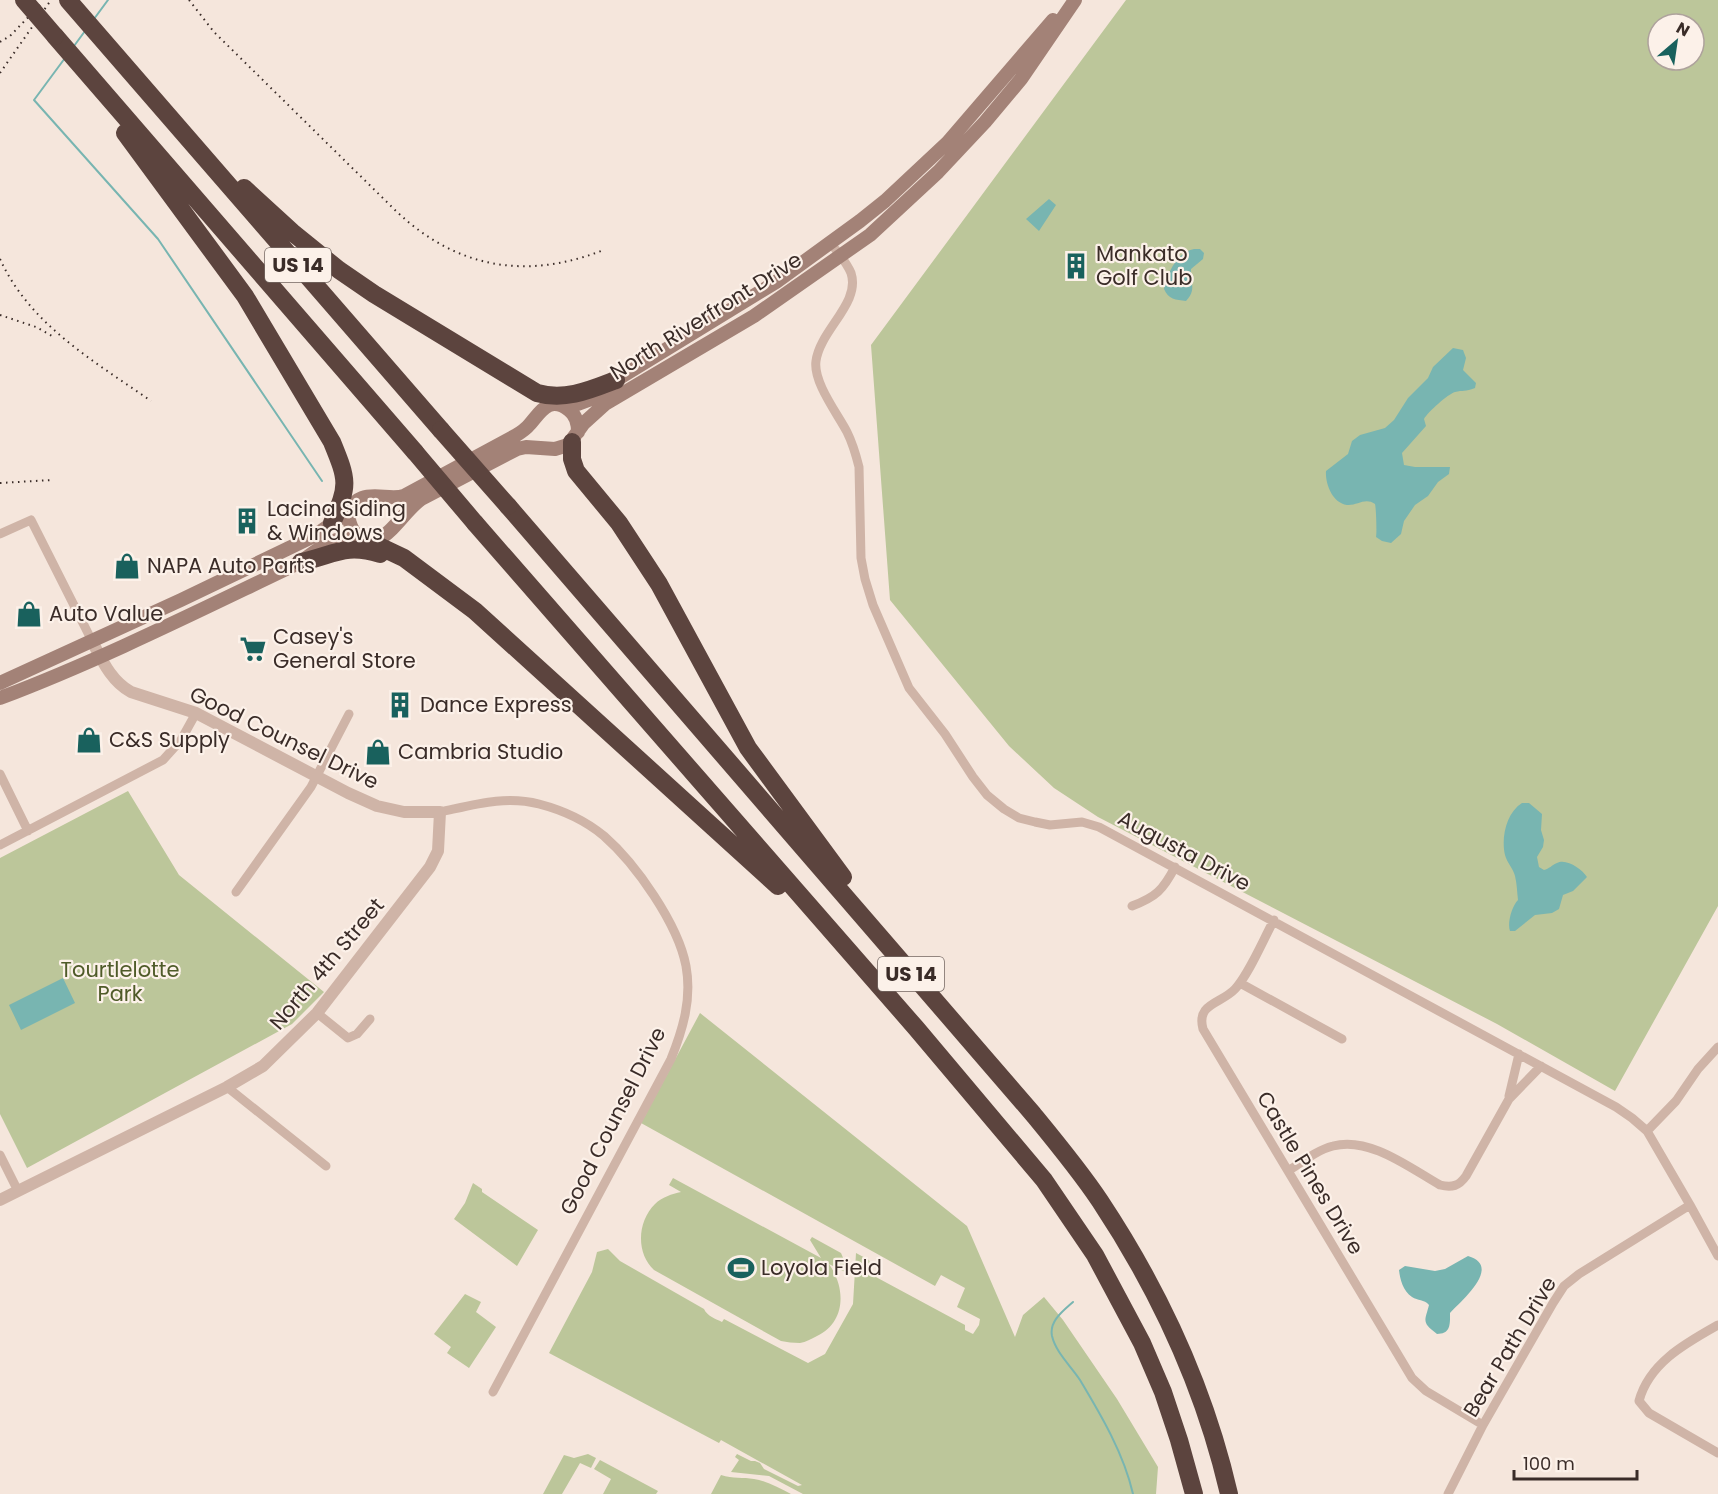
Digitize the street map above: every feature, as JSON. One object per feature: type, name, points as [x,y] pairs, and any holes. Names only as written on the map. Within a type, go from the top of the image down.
[{"type":"highway","name":"US 14","points":[[24,0],[475,523],[916,1028],[1044,1180],[1095,1255],[1142,1343],[1179,1440],[1194,1494]]},
{"type":"highway","name":"US 14","points":[[68,0],[508,506],[1067,1156],[1120,1232],[1148,1280],[1171,1327],[1211,1426],[1229,1494]]},
{"type":"highway","points":[[98,84],[126,134],[244,296],[332,442],[353,469],[355,477],[353,506]]},
{"type":"highway","points":[[155,100],[230,175],[292,232],[339,270],[451,342],[558,403],[616,380]]},
{"type":"highway","points":[[575,437],[573,459],[576,471],[619,523],[659,584],[748,748],[914,976]]},
{"type":"highway","points":[[332,442],[341,463],[345,485],[343,500],[332,523]]},
{"type":"highway","points":[[362,538],[404,558],[476,611],[742,852],[916,1028]]},
{"type":"highway","points":[[301,562],[343,549],[364,550],[378,553],[430,576]]},
{"type":"main road","name":"North Riverfront Drive","points":[[616,380],[776,282],[885,201],[948,142],[1070,0]]},
{"type":"main road","name":"North Riverfront Drive","points":[[575,437],[584,423],[605,404],[754,316],[878,229],[965,144],[1021,79],[1075,0]]},
{"type":"main road","points":[[0,683],[314,536],[353,506],[371,496],[408,501],[431,493],[516,443],[542,408],[558,403],[576,419],[575,437],[562,448],[526,447],[516,443]]},
{"type":"main road","points":[[0,698],[100,657],[301,562],[314,551],[338,539],[381,538],[387,534],[408,501]]},
{"type":"main road","points":[[353,506],[350,526],[362,538]]},
{"type":"street","points":[[830,242],[840,255]]},
{"type":"street","name":"Augusta Drive","points":[[840,255],[851,274],[852,292],[821,342],[816,361],[819,381],[847,432],[859,467],[861,558],[865,579],[873,605],[909,688],[987,795],[1019,818],[1050,825],[1082,822],[1099,827],[1617,1107],[1647,1131],[1718,1256]]},
{"type":"street","points":[[0,534],[31,520],[92,641]]},
{"type":"street","name":"Good Counsel Drive","points":[[92,641],[114,680],[121,687],[196,713],[348,794],[377,806],[404,812],[440,812],[499,799],[537,803],[559,810],[592,828],[616,848],[670,922],[682,950],[687,980],[683,1028],[671,1059],[492,1392]]},
{"type":"street","points":[[0,845],[163,760],[181,740],[196,713]]},
{"type":"street","points":[[236,892],[299,804],[349,714]]},
{"type":"street","points":[[0,774],[28,831]]},
{"type":"street","name":"North 4th Street","points":[[0,1200],[227,1087],[263,1066],[317,1013],[430,867],[438,851],[440,812]]},
{"type":"street","points":[[1132,906],[1150,898],[1160,890],[1175,867]]},
{"type":"street","name":"Castle Pines Drive","points":[[1274,921],[1240,983],[1231,993],[1204,1011],[1203,1029],[1412,1378],[1434,1396],[1483,1425]]},
{"type":"street","points":[[1240,983],[1342,1039]]},
{"type":"street","points":[[317,1013],[348,1038],[357,1034],[370,1019]]},
{"type":"street","points":[[1647,1131],[1676,1101],[1698,1069],[1718,1047]]},
{"type":"street","points":[[1509,1099],[1519,1054]]},
{"type":"street","points":[[1288,1171],[1322,1150],[1353,1143],[1378,1150],[1440,1185],[1456,1186],[1466,1176],[1509,1099],[1541,1066]]},
{"type":"street","points":[[227,1087],[326,1166]]},
{"type":"street","points":[[0,1155],[18,1191]]},
{"type":"street","name":"Bear Path Drive","points":[[1450,1493],[1483,1425],[1564,1286],[1579,1274],[1690,1205]]},
{"type":"street","points":[[1718,1325],[1673,1352],[1646,1384],[1636,1402],[1649,1413],[1718,1453]]},
{"type":"green space","points":[[1126,0],[1718,0],[1718,906],[1615,1091],[1497,1024],[1098,817],[1054,788],[1009,746],[890,600],[871,345]]},
{"type":"green space","name":"Tourtlelotte Park","points":[[128,791],[179,875],[324,992],[292,1024],[27,1168],[0,1114],[0,858]]},
{"type":"green space","points":[[700,1013],[967,1226],[1015,1337],[1023,1315],[1044,1297],[1063,1320],[1117,1399],[1158,1467],[1156,1494],[803,1494],[769,1476],[731,1472],[739,1460],[735,1457],[737,1454],[760,1463],[764,1469],[798,1486],[802,1485],[721,1440],[719,1443],[549,1353],[592,1272],[597,1252],[608,1249],[620,1261],[704,1309],[712,1317],[722,1322],[724,1319],[808,1363],[825,1354],[853,1304],[856,1253],[869,1260],[874,1276],[965,1325],[965,1330],[973,1334],[979,1325],[980,1319],[957,1307],[965,1288],[941,1275],[935,1286],[641,1123]]},
{"type":"green space","points":[[673,1178],[821,1258],[810,1240],[812,1237],[841,1253],[850,1274],[847,1276],[845,1272],[829,1264],[838,1283],[840,1304],[834,1322],[827,1330],[802,1343],[781,1341],[654,1270],[644,1255],[642,1228],[649,1211],[655,1204],[681,1192],[669,1185]]},
{"type":"green space","points":[[473,1183],[482,1189],[482,1192],[538,1230],[517,1266],[454,1219],[465,1203]]},
{"type":"green space","points":[[465,1294],[481,1302],[476,1312],[496,1327],[469,1368],[447,1353],[451,1347],[434,1334]]},
{"type":"green space","points":[[588,1454],[596,1458],[591,1468],[580,1463],[562,1494],[543,1494],[564,1455],[574,1458]]},
{"type":"green space","points":[[600,1460],[658,1491],[656,1494],[603,1494],[611,1479],[594,1469]]},
{"type":"green space","points":[[721,1475],[759,1480],[791,1494],[711,1494]]},
{"type":"water","points":[[1049,199],[1056,205],[1039,231],[1026,219]]},
{"type":"water","points":[[1194,249],[1200,249],[1204,253],[1203,259],[1191,269],[1191,293],[1186,301],[1173,298],[1164,289],[1168,277],[1178,259]]},
{"type":"water","points":[[1453,348],[1463,350],[1466,358],[1463,370],[1476,383],[1475,388],[1455,392],[1438,404],[1424,419],[1426,426],[1402,453],[1404,465],[1450,467],[1449,474],[1438,482],[1428,496],[1415,505],[1404,521],[1401,534],[1391,543],[1382,541],[1376,537],[1375,504],[1368,501],[1347,505],[1337,501],[1328,487],[1326,471],[1348,454],[1352,441],[1360,435],[1385,428],[1394,420],[1408,398],[1428,378],[1433,367]]},
{"type":"water","points":[[1522,803],[1529,803],[1542,814],[1541,830],[1544,840],[1537,857],[1539,867],[1544,870],[1557,863],[1565,862],[1578,868],[1587,877],[1573,891],[1563,895],[1559,909],[1552,913],[1535,915],[1515,931],[1510,931],[1511,915],[1518,900],[1515,876],[1505,855],[1504,834],[1512,813]]},
{"type":"water","points":[[63,978],[75,1003],[21,1030],[9,1005]]},
{"type":"water","points":[[1468,1256],[1478,1261],[1482,1267],[1481,1275],[1470,1292],[1450,1313],[1450,1324],[1447,1330],[1442,1334],[1437,1334],[1426,1324],[1429,1305],[1406,1292],[1399,1270],[1405,1266],[1435,1271],[1445,1269]]},
{"type":"waterway","points":[[94,19],[108,0]]},
{"type":"waterway","points":[[74,46],[85,31]]},
{"type":"waterway","points":[[65,58],[34,100],[158,239],[322,481]]},
{"type":"waterway","points":[[1073,1302],[1055,1321],[1052,1336],[1057,1348],[1080,1380],[1111,1435],[1124,1464],[1133,1494]]},
{"type":"railway","points":[[0,73],[51,0]]},
{"type":"railway","points":[[189,0],[214,32],[397,212],[420,231],[444,246],[468,257],[519,266],[546,265],[573,260],[601,251]]},
{"type":"railway","points":[[0,42],[10,36],[40,5]]},
{"type":"railway","points":[[0,259],[28,303],[65,340],[151,401]]},
{"type":"railway","points":[[0,315],[36,327],[54,337]]},
{"type":"railway","points":[[0,483],[52,480]]},
{"type":"place","name":"Mankato Golf Club","points":[[1076,266]]},
{"type":"place","name":"Lacina Siding & Windows","points":[[247,521]]},
{"type":"place","name":"NAPA Auto Parts","points":[[127,566]]},
{"type":"place","name":"Auto Value","points":[[29,614]]},
{"type":"place","name":"Casey's General Store","points":[[253,649]]},
{"type":"place","name":"Dance Express","points":[[400,705]]},
{"type":"place","name":"C&S Supply","points":[[89,740]]},
{"type":"place","name":"Cambria Studio","points":[[378,752]]},
{"type":"place","name":"Loyola Field","points":[[741,1268]]}]
